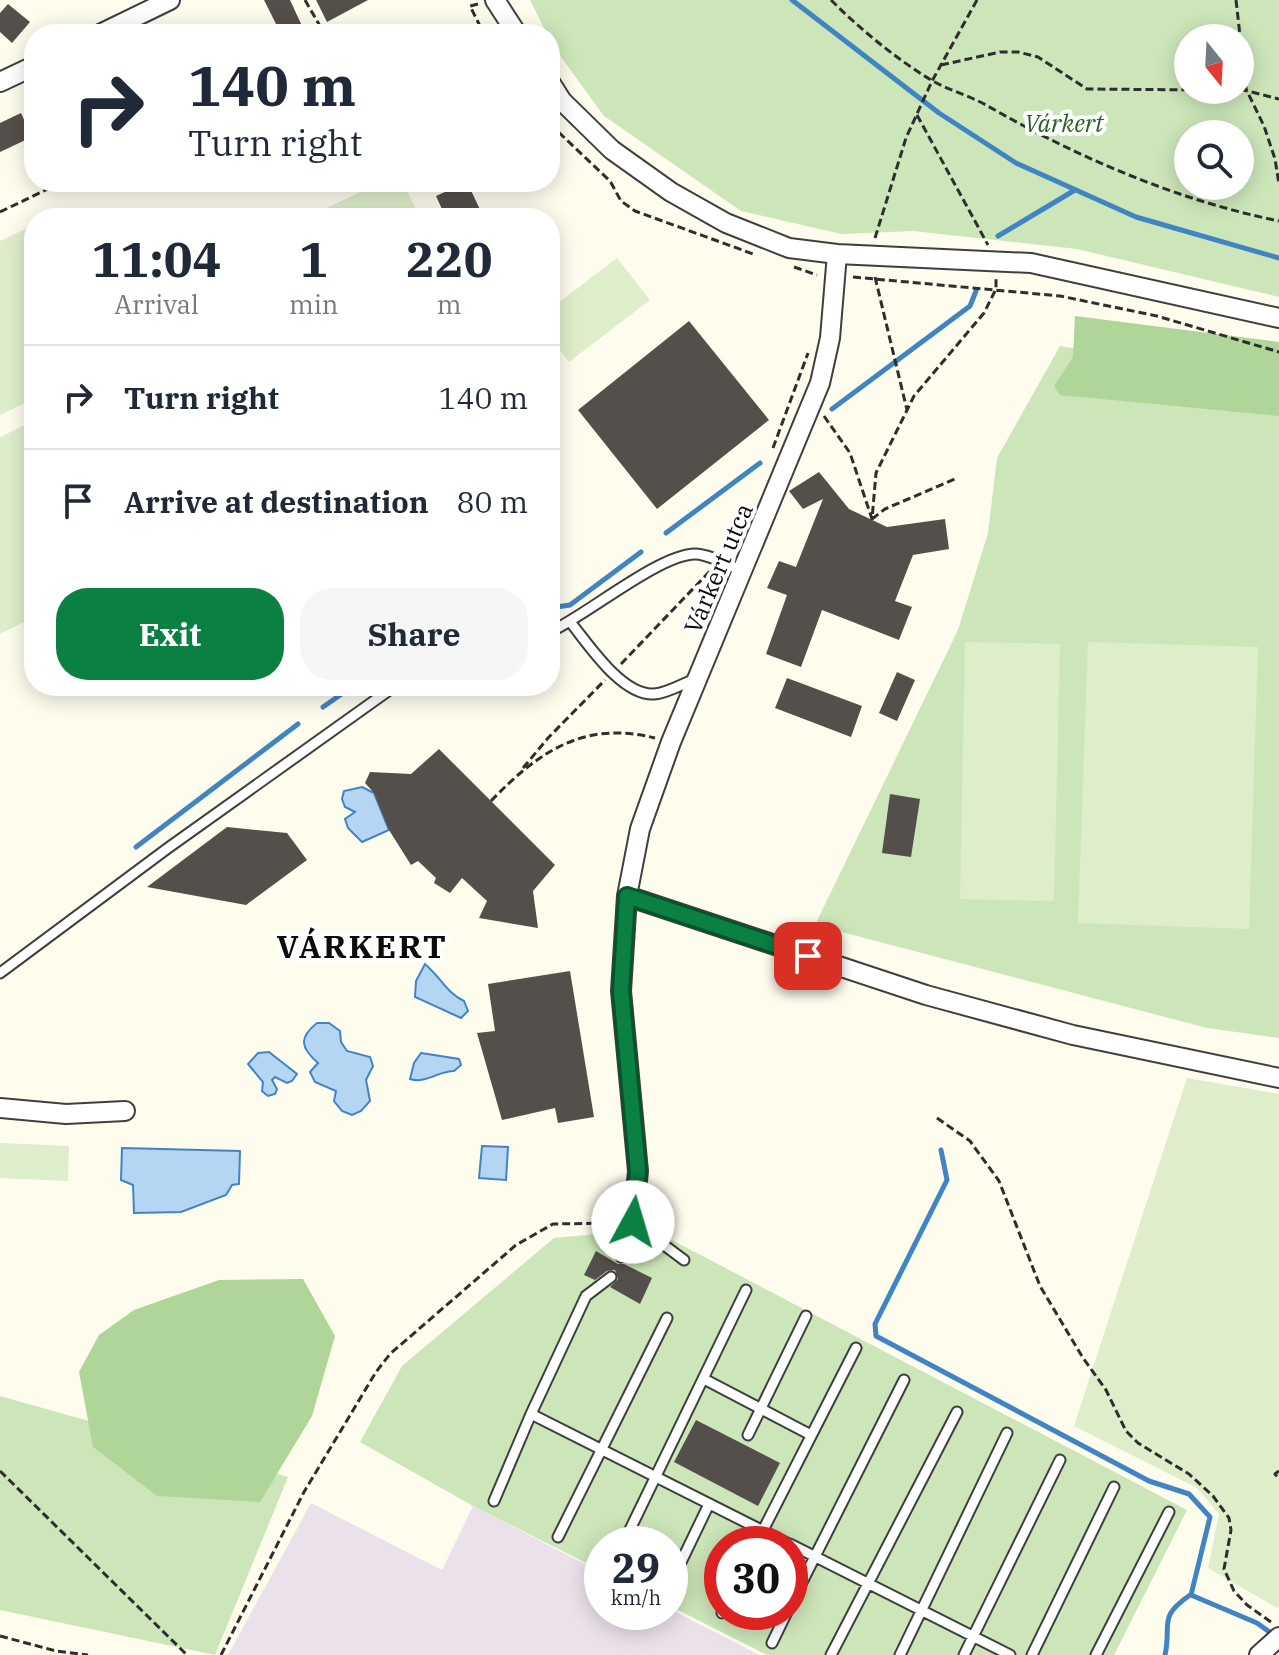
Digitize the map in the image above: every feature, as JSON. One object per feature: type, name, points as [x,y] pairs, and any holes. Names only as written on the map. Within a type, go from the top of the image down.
[{"type":"street","points":[[121,24],[170,0]]},
{"type":"street","points":[[488,2],[508,24]]},
{"type":"street","points":[[0,82],[24,71]]},
{"type":"street","points":[[560,98],[612,150],[671,192],[726,223],[789,248],[837,254],[1031,263],[1279,318]]},
{"type":"street","name":"Várkert utca","points":[[633,1222],[638,1171],[621,991],[627,896],[640,829],[671,742],[820,383],[830,338],[837,254]]},
{"type":"street","points":[[627,896],[926,995],[1073,1035],[1279,1078]]},
{"type":"street","points":[[0,1108],[66,1114],[125,1111]]},
{"type":"lane","points":[[560,628],[668,559],[699,554],[743,572]]},
{"type":"lane","points":[[571,623],[612,673],[633,688],[653,694],[698,677]]},
{"type":"lane","points":[[0,973],[381,696]]},
{"type":"lane","points":[[621,1257],[633,1222],[684,1260]]},
{"type":"lane","points":[[494,1501],[586,1296],[611,1277]]},
{"type":"lane","points":[[632,1526],[746,1290]]},
{"type":"lane","points":[[748,1435],[806,1316]]},
{"type":"lane","points":[[558,1537],[667,1318]]},
{"type":"lane","points":[[766,1526],[856,1348]]},
{"type":"lane","points":[[704,1379],[811,1435]]},
{"type":"lane","points":[[808,1569],[904,1380]]},
{"type":"lane","points":[[831,1655],[957,1412]]},
{"type":"lane","points":[[531,1414],[753,1526]]},
{"type":"lane","points":[[900,1655],[1007,1433]]},
{"type":"lane","points":[[964,1655],[1060,1460]]},
{"type":"lane","points":[[1032,1655],[1114,1487]]},
{"type":"lane","points":[[688,1548],[709,1504]]},
{"type":"lane","points":[[1096,1655],[1169,1512]]},
{"type":"lane","points":[[808,1554],[1010,1655]]},
{"type":"lane","points":[[772,1643],[778,1630]]},
{"type":"path","points":[[305,0],[319,24]]},
{"type":"path","points":[[831,0],[852,21],[932,81],[985,104],[1047,140],[1109,167],[1239,213],[1279,221]]},
{"type":"path","points":[[907,411],[875,277],[874,239],[906,138],[932,81],[977,0]]},
{"type":"path","points":[[1236,0],[1239,24]]},
{"type":"path","points":[[479,24],[470,6],[488,2]]},
{"type":"path","points":[[941,65],[1000,52],[1018,52],[1038,57],[1087,89],[1174,90]]},
{"type":"path","points":[[1254,91],[1279,99]]},
{"type":"path","points":[[1253,104],[1275,159],[1279,184]]},
{"type":"path","points":[[872,519],[876,473],[914,396],[984,313],[996,289],[994,261],[986,239],[917,115]]},
{"type":"path","points":[[0,212],[41,192]]},
{"type":"path","points":[[771,454],[810,347]]},
{"type":"path","points":[[812,400],[850,453],[872,519]]},
{"type":"path","points":[[872,519],[885,509],[957,478]]},
{"type":"path","points":[[491,801],[720,561],[745,523]]},
{"type":"path","points":[[523,768],[578,737],[636,733],[671,742]]},
{"type":"path","points":[[937,1118],[970,1141],[999,1181],[1040,1286],[1106,1390],[1126,1431],[1138,1443],[1189,1474],[1213,1496],[1229,1518],[1231,1530],[1224,1569],[1234,1591],[1247,1605],[1279,1628]]},
{"type":"path","points":[[221,1655],[304,1492],[390,1354],[516,1245],[553,1224],[633,1222]]},
{"type":"path","points":[[0,1471],[187,1655]]},
{"type":"path","points":[[1279,1471],[1275,1474],[1279,1479]]},
{"type":"path","points":[[0,1636],[56,1651],[88,1655]]},
{"type":"shaded area","points":[[311,1503],[442,1570],[473,1506],[584,1564],[584,1630],[688,1630],[688,1618],[704,1627],[704,1630],[711,1630],[759,1655],[228,1655]]},
{"type":"green space","name":"Várkert","points":[[530,0],[1279,0],[1279,297],[1077,249],[913,231],[841,234],[741,211],[604,116],[560,56],[560,24],[542,24]]},
{"type":"green space","points":[[361,192],[408,192],[415,208],[326,208]]},
{"type":"green space","points":[[24,230],[24,404],[0,415],[0,241]]},
{"type":"green space","points":[[617,258],[650,300],[569,362],[560,350],[560,301]]},
{"type":"green space","points":[[1075,316],[1279,342],[1279,416],[1060,395],[1054,386],[1073,357]]},
{"type":"green space","points":[[1060,346],[1279,383],[1279,1038],[1207,1028],[815,925],[958,630],[988,533],[997,458]]},
{"type":"green space","points":[[24,426],[24,622],[0,634],[0,437]]},
{"type":"green space","points":[[965,642],[1060,644],[1054,901],[960,899]]},
{"type":"green space","points":[[1088,642],[1258,647],[1249,929],[1078,923]]},
{"type":"green space","points":[[1187,1078],[1279,1094],[1277,1608],[1208,1568],[1219,1514],[1197,1488],[1074,1426]]},
{"type":"green space","points":[[0,1143],[69,1146],[68,1181],[0,1178]]},
{"type":"green space","points":[[651,1229],[1187,1510],[1114,1655],[767,1655],[718,1630],[808,1630],[808,1526],[704,1526],[704,1623],[688,1615],[688,1526],[584,1526],[584,1562],[473,1506],[360,1442],[402,1366],[554,1238]]},
{"type":"green space","points":[[303,1279],[335,1336],[312,1416],[260,1502],[157,1496],[93,1447],[79,1372],[99,1335],[134,1310],[219,1280]]},
{"type":"green space","points":[[0,1396],[288,1477],[215,1655],[0,1610]]},
{"type":"water","points":[[362,787],[374,793],[389,830],[362,842],[348,828],[345,819],[355,812],[345,807],[342,799],[344,791]]},
{"type":"water","points":[[425,964],[453,994],[464,1001],[468,1011],[461,1018],[415,997],[416,981]]},
{"type":"water","points":[[317,1023],[329,1023],[340,1031],[341,1042],[347,1051],[370,1057],[373,1066],[366,1080],[370,1101],[352,1115],[342,1111],[334,1101],[336,1091],[315,1082],[310,1072],[318,1063],[305,1048],[304,1038]]},
{"type":"water","points":[[269,1052],[297,1074],[287,1083],[275,1077],[272,1080],[277,1089],[275,1094],[268,1096],[262,1091],[263,1082],[248,1064],[258,1053]]},
{"type":"water","points":[[421,1053],[459,1059],[461,1065],[454,1071],[427,1079],[410,1079],[414,1063]]},
{"type":"water","points":[[482,1146],[508,1147],[506,1180],[479,1178]]},
{"type":"water","points":[[122,1148],[240,1151],[239,1184],[232,1185],[226,1195],[181,1212],[134,1213],[133,1185],[121,1180]]},
{"type":"building","points":[[264,0],[290,0],[301,24],[276,24]]},
{"type":"building","points":[[316,0],[368,0],[327,22]]},
{"type":"building","points":[[8,4],[30,22],[24,24],[24,29],[12,43],[0,32],[0,13]]},
{"type":"building","points":[[21,113],[24,141],[0,152],[0,123]]},
{"type":"building","points":[[445,192],[472,192],[479,208],[441,208],[436,196]]},
{"type":"building","points":[[689,321],[769,420],[657,509],[578,410]]},
{"type":"building","points":[[819,472],[849,509],[887,527],[945,519],[949,549],[913,555],[895,601],[912,607],[899,640],[822,610],[801,667],[766,654],[787,595],[767,588],[779,561],[796,567],[823,499],[803,509],[789,491]]},
{"type":"building","points":[[897,672],[915,680],[897,721],[879,713]]},
{"type":"building","points":[[787,678],[862,706],[851,737],[775,708]]},
{"type":"building","points":[[439,749],[555,865],[533,891],[538,928],[479,918],[487,901],[462,878],[450,893],[434,883],[436,878],[418,861],[411,865],[389,830],[374,793],[365,783],[370,772],[411,774]]},
{"type":"building","points":[[890,794],[920,799],[911,857],[882,853]]},
{"type":"building","points":[[227,827],[287,833],[307,860],[246,905],[147,887]]},
{"type":"building","points":[[570,971],[594,1117],[558,1123],[555,1108],[502,1120],[477,1033],[495,1031],[488,984]]},
{"type":"building","points":[[596,1251],[652,1278],[640,1304],[610,1287],[618,1279],[615,1270],[607,1271],[595,1280],[584,1275]]},
{"type":"building","points":[[696,1420],[780,1463],[758,1506],[674,1462]]},
{"type":"waterway","points":[[792,0],[939,113],[1016,163],[1136,217],[1279,258]]},
{"type":"waterway","points":[[998,236],[1075,190]]},
{"type":"waterway","points":[[832,409],[970,306],[976,291]]},
{"type":"waterway","points":[[666,533],[760,463]]},
{"type":"waterway","points":[[560,606],[570,605],[641,552]]},
{"type":"waterway","points":[[323,707],[339,696]]},
{"type":"waterway","points":[[136,847],[298,724]]},
{"type":"waterway","points":[[941,1150],[947,1180],[875,1324],[876,1336],[1149,1481],[1189,1494],[1210,1517],[1191,1595],[1257,1623],[1275,1636]]},
{"type":"waterway","points":[[1165,1655],[1169,1616],[1190,1595]]},
{"type":"district","name":"VÁRKERT","points":[[362,946]]},
{"type":"route","points":[[633,1222],[638,1171],[621,991],[627,896],[808,956]]}]
